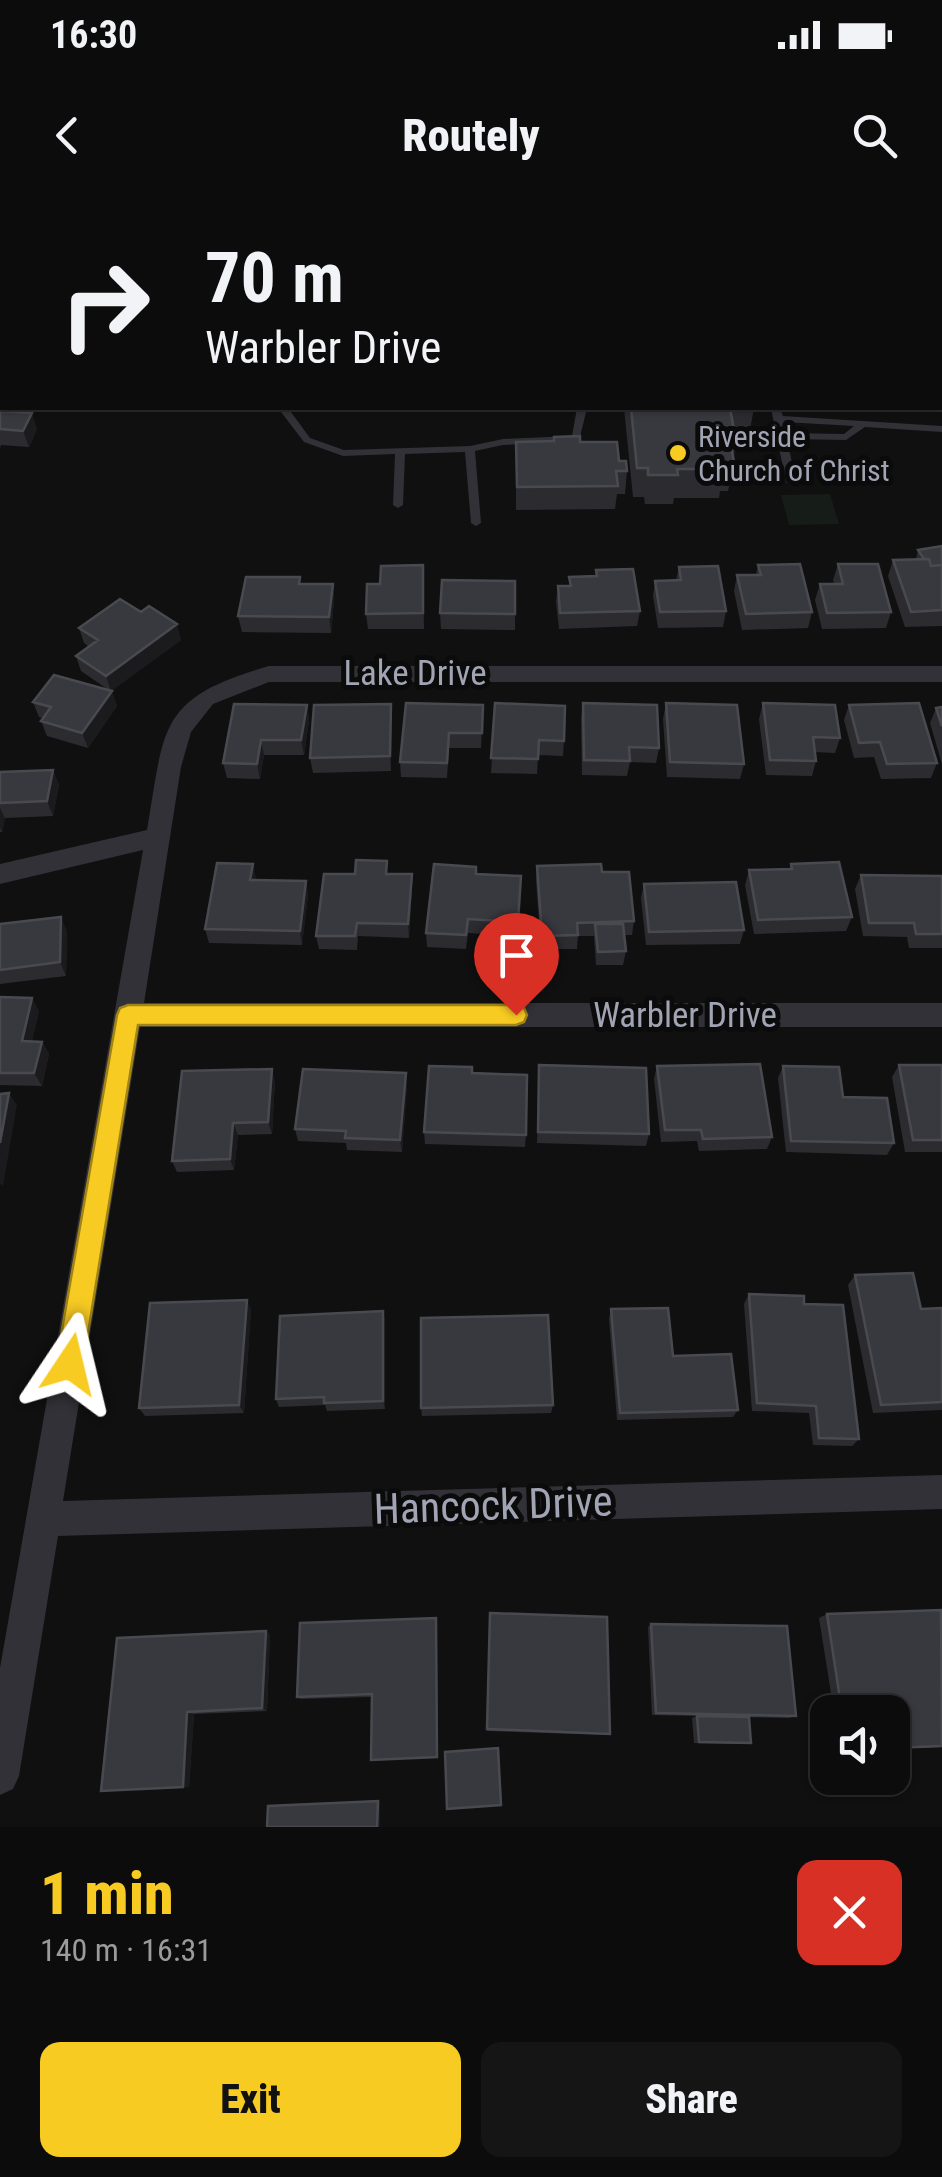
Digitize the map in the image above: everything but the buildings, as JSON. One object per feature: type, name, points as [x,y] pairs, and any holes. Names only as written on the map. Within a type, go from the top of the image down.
[{"type":"street","name":"Lake Drive","points":[[0,1776],[158,837],[179,731],[198,704],[228,686],[270,674],[942,674]]},
{"type":"street","points":[[0,874],[158,837]]},
{"type":"street","name":"Warbler Drive","points":[[128,1015],[942,1015]]},
{"type":"street","name":"Hancock Drive","points":[[44,1519],[942,1492]]},
{"type":"lane","points":[[284,410],[307,440],[343,453],[470,449],[504,442],[576,439],[582,410]]},
{"type":"lane","points":[[856,410],[860,426]]},
{"type":"lane","points":[[790,482],[778,413],[844,419],[860,426],[942,429]]},
{"type":"lane","points":[[783,436],[846,438],[860,426]]},
{"type":"lane","points":[[470,449],[476,523]]},
{"type":"lane","points":[[398,505],[400,452]]},
{"type":"shaded area","points":[[830,494],[839,524],[789,525],[781,495]]},
{"type":"place","name":"Riverside Church of Christ","points":[[678,453]]},
{"type":"route","points":[[70,1364],[128,1015],[516,1015]]}]
